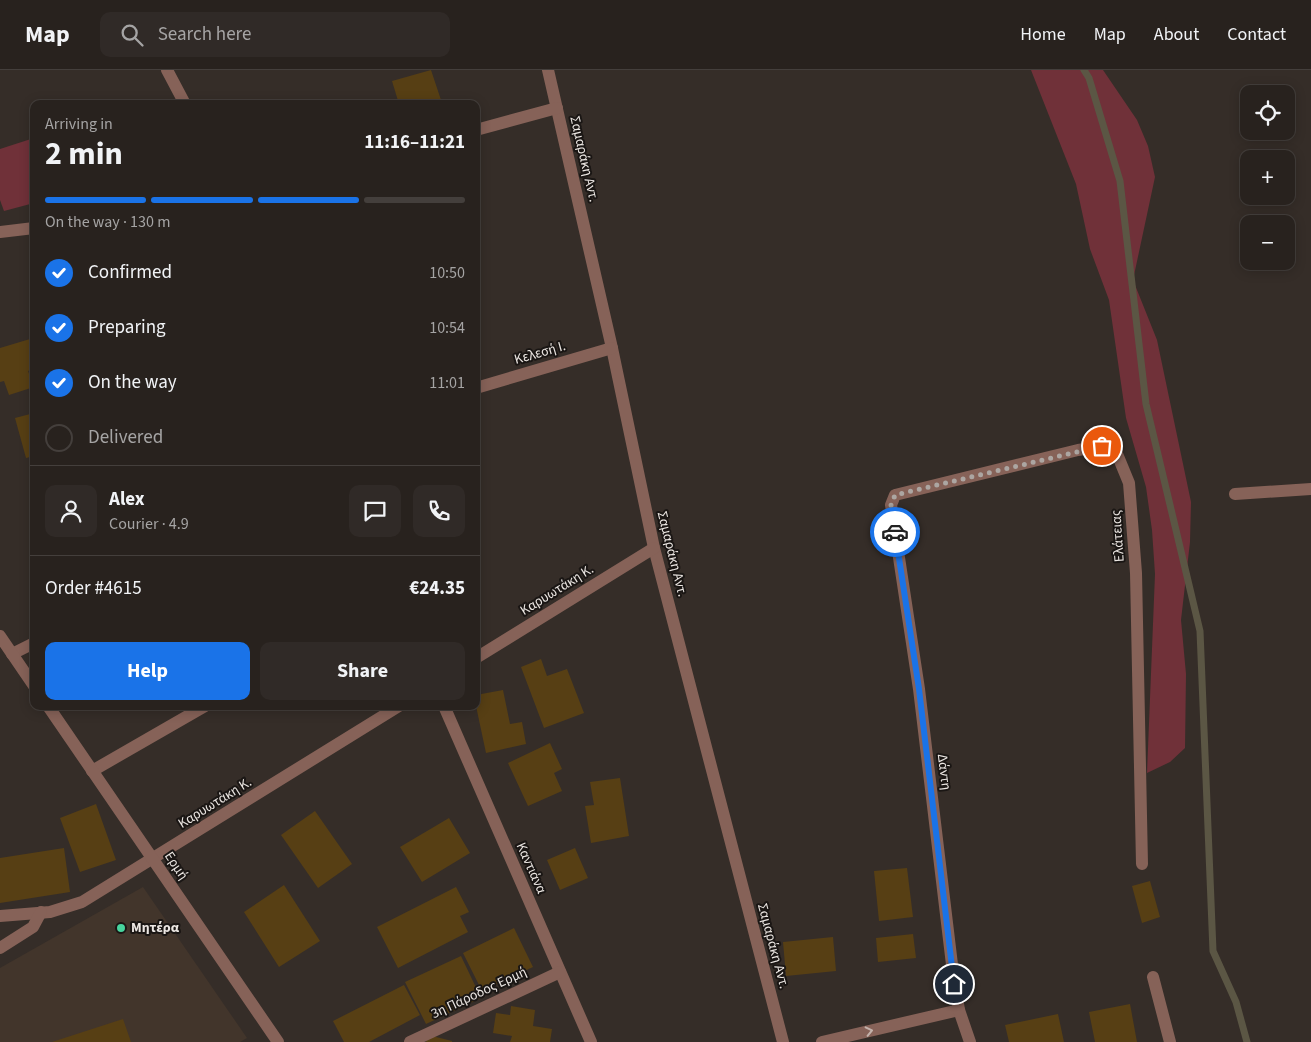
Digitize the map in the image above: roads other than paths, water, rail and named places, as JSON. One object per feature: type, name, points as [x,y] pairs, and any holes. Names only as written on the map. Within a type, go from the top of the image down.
[{"type":"street","points":[[168,70],[183,100]]},
{"type":"street","name":"Σαμαράκη Αντ.","points":[[548,70],[612,348],[654,548],[783,1042]]},
{"type":"street","points":[[480,129],[557,108]]},
{"type":"street","points":[[0,232],[30,228]]},
{"type":"street","name":"Κελεσή Ι.","points":[[480,387],[612,348]]},
{"type":"street","name":"Ελάτειας","points":[[891,505],[895,495],[1078,450],[1111,445],[1116,448],[1129,483],[1136,573],[1142,864]]},
{"type":"street","points":[[1235,494],[1311,488]]},
{"type":"street","name":"Δάντη","points":[[891,505],[919,689],[959,1010],[970,1042]]},
{"type":"street","name":"Καρυωτάκη Κ.","points":[[480,656],[654,548]]},
{"type":"street","points":[[0,636],[30,680]]},
{"type":"street","points":[[12,654],[30,646]]},
{"type":"street","name":"Ερμή","points":[[51,710],[277,1042]]},
{"type":"street","points":[[92,771],[198,710]]},
{"type":"street","name":"Καρυωτάκη Κ.","points":[[0,916],[63,909],[82,902],[393,710]]},
{"type":"street","name":"Καντιάνα","points":[[446,710],[591,1042]]},
{"type":"street","points":[[0,948],[33,927],[41,912]]},
{"type":"street","name":"3η Πάροδος Ερμή","points":[[410,1042],[560,972]]},
{"type":"street","points":[[1153,977],[1170,1042]]},
{"type":"street","points":[[822,1042],[959,1010]]},
{"type":"waterway","points":[[1084,70],[1089,78],[1120,181],[1146,404],[1200,631],[1213,951],[1236,1002],[1247,1042]]},
{"type":"place","name":"Μητέρα","points":[[121,928]]}]
